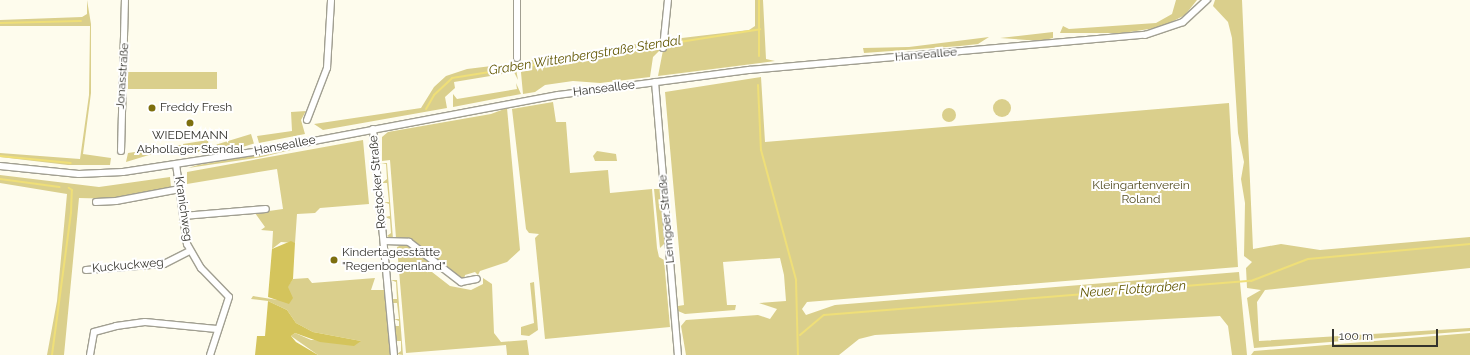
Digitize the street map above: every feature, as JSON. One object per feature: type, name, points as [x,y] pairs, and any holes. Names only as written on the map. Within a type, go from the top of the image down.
[{"type":"street","name":"Jonasstraße","points":[[121,151],[125,0]]},
{"type":"street","points":[[307,120],[327,68],[331,0]]},
{"type":"street","points":[[517,0],[517,58]]},
{"type":"street","points":[[664,48],[663,41],[668,0]]},
{"type":"street","name":"Hanseallee","points":[[0,166],[91,174],[176,164],[373,129],[508,102],[655,82],[763,69],[1145,35],[1174,27],[1206,2]]},
{"type":"street","name":"Lemgoer Straße","points":[[655,82],[678,355]]},
{"type":"street","name":"Rostocker Straße","points":[[373,129],[394,355]]},
{"type":"street","name":"Kranichweg","points":[[176,164],[183,216],[190,251],[206,274],[228,292],[229,302],[217,329],[210,355]]},
{"type":"street","points":[[96,202],[116,202],[180,188]]},
{"type":"street","points":[[183,216],[266,209]]},
{"type":"street","points":[[384,241],[409,242],[457,280],[477,278]]},
{"type":"street","name":"Kuckuckweg","points":[[86,270],[164,264],[190,251]]},
{"type":"street","points":[[90,355],[92,335],[116,326],[145,322],[217,329]]},
{"type":"green space","points":[[87,0],[91,24],[91,93],[83,154],[111,158],[110,165],[68,165],[0,157],[0,153],[80,159],[89,95],[90,26],[0,26],[0,20],[82,17],[87,14]]},
{"type":"green space","points":[[755,0],[763,0],[766,59],[775,61],[658,76],[665,40],[749,30],[755,26]]},
{"type":"green space","points":[[1176,0],[1197,0],[1185,15],[1162,27],[1123,33],[1060,33],[1063,26],[1069,29],[1156,23],[1172,14]]},
{"type":"green space","points":[[1215,0],[1242,0],[1253,249],[1281,244],[1320,250],[1470,237],[1470,268],[1265,290],[1257,302],[1259,341],[1470,328],[1470,331],[1254,348],[1247,298],[1261,290],[1247,288],[1246,268],[1252,262],[1244,256],[1245,203],[1241,179],[1244,162],[1238,133],[1232,38],[1228,22],[1213,6]]},
{"type":"green space","points":[[1053,32],[1053,38],[1041,41],[1000,38]]},
{"type":"green space","points":[[989,37],[978,44],[960,46],[864,53],[863,48],[909,47]]},
{"type":"green space","points":[[661,41],[662,48],[653,57],[650,77],[600,83],[573,81],[545,85],[535,92],[523,94],[520,62]]},
{"type":"green space","points":[[515,63],[518,80],[514,72],[454,82],[455,88],[445,97],[447,108],[323,130],[314,124],[421,108],[434,87],[446,76],[467,69]]},
{"type":"green space","points":[[128,72],[217,72],[217,89],[128,89]]},
{"type":"green space","name":"Kleingartenverein Roland","points":[[761,77],[765,142],[1229,103],[1238,267],[807,302],[802,309],[806,315],[835,305],[1239,272],[1247,355],[1232,355],[1228,326],[1220,316],[875,335],[859,339],[839,355],[686,355],[681,326],[686,320],[758,315],[770,319],[777,309],[759,303],[786,301],[784,275],[780,258],[723,262],[727,305],[736,305],[735,310],[685,314],[678,311],[678,306],[684,305],[665,92]]},
{"type":"green space","points":[[516,83],[521,94],[453,107],[453,94],[457,99],[517,89]]},
{"type":"green space","points":[[1002,99],[1008,102],[1011,108],[1008,114],[1002,117],[996,114],[993,108],[996,102]]},
{"type":"green space","points":[[553,102],[556,122],[566,122],[570,173],[608,170],[610,193],[652,189],[657,248],[659,257],[664,260],[670,327],[545,339],[535,238],[539,234],[529,233],[526,229],[512,109]]},
{"type":"green space","points":[[507,108],[520,250],[507,262],[480,271],[478,275],[475,272],[465,275],[464,280],[417,245],[396,238],[390,160],[382,161],[382,137],[388,132],[491,114]]},
{"type":"green space","points":[[949,108],[954,110],[956,115],[954,120],[949,122],[944,120],[942,115],[944,110]]},
{"type":"green space","points":[[306,111],[301,120],[305,134],[259,143],[257,136],[292,131],[291,112]]},
{"type":"green space","points":[[251,134],[254,144],[219,154],[217,145]]},
{"type":"green space","points":[[208,140],[209,151],[185,153],[183,144]]},
{"type":"green space","points":[[363,140],[369,204],[320,208],[315,213],[297,214],[295,243],[281,242],[272,249],[273,231],[261,230],[265,227],[255,213],[283,209],[277,169],[187,184],[187,172]]},
{"type":"green space","points":[[181,145],[183,153],[149,155],[126,162],[128,153]]},
{"type":"green space","points":[[299,148],[262,157],[188,168],[198,165]]},
{"type":"green space","points":[[597,151],[616,154],[617,161],[595,161],[593,156]]},
{"type":"green space","points":[[381,163],[387,163],[393,239],[387,236],[391,233],[390,219],[385,217],[390,216],[389,204],[384,202],[389,202],[387,183],[382,183],[387,179],[386,164]]},
{"type":"green space","points":[[0,175],[99,187],[170,177],[171,187],[118,199],[79,198],[64,355],[47,355],[57,301],[67,194],[0,183]]},
{"type":"green space","points":[[654,189],[661,189],[665,243],[660,248]]},
{"type":"green space","points":[[404,244],[426,257],[436,268],[432,272],[450,286],[471,290],[483,284],[483,278],[492,284],[494,333],[501,342],[527,340],[529,355],[507,355],[506,345],[406,353],[397,247]]},
{"type":"green space","points":[[308,278],[312,283],[375,278],[371,290],[385,290],[391,355],[318,355],[291,336],[295,333],[311,340],[361,341],[313,332],[296,323],[287,310],[268,301],[251,299],[253,296],[278,300],[293,279]]},
{"type":"green space","points":[[391,280],[397,280],[403,355],[397,354],[401,351],[401,341],[396,341],[394,326],[399,326],[399,321],[394,319],[399,319],[397,303],[393,303],[392,299],[397,299],[396,282]]},
{"type":"green space","points":[[534,282],[538,330],[529,336],[521,335],[521,327],[534,323],[530,283]]},
{"type":"green space","points":[[1470,333],[1470,355],[1251,355],[1254,351]]},
{"type":"shaded area","points":[[291,241],[295,243],[293,279],[288,287],[293,298],[289,304],[268,297],[272,249]]},
{"type":"shaded area","points":[[268,301],[287,310],[296,323],[313,332],[361,341],[354,346],[320,342],[295,333],[291,336],[296,342],[318,355],[255,355],[257,336],[265,336]]},
{"type":"waterway","name":"Graben Wittenbergstraße Stendal","points":[[759,0],[759,56]]},
{"type":"waterway","points":[[0,23],[81,21]]},
{"type":"waterway","name":"Graben Wittenbergstraße Stendal","points":[[426,109],[434,95],[452,78],[760,29]]},
{"type":"waterway","points":[[758,85],[761,150],[796,280],[798,355]]},
{"type":"waterway","points":[[0,156],[71,163]]},
{"type":"waterway","points":[[0,179],[59,187]]},
{"type":"waterway","points":[[52,355],[71,213],[72,190],[69,188]]},
{"type":"waterway","name":"Neuer Flottgraben","points":[[800,335],[824,315],[1251,281],[1308,259],[1470,244]]},
{"type":"place","name":"Freddy Fresh","points":[[152,108]]},
{"type":"place","name":"WIEDEMANN Abhollager Stendal","points":[[190,123]]},
{"type":"place","name":"Kindertagesstätte \"Regenbogenland\"","points":[[334,260]]}]
